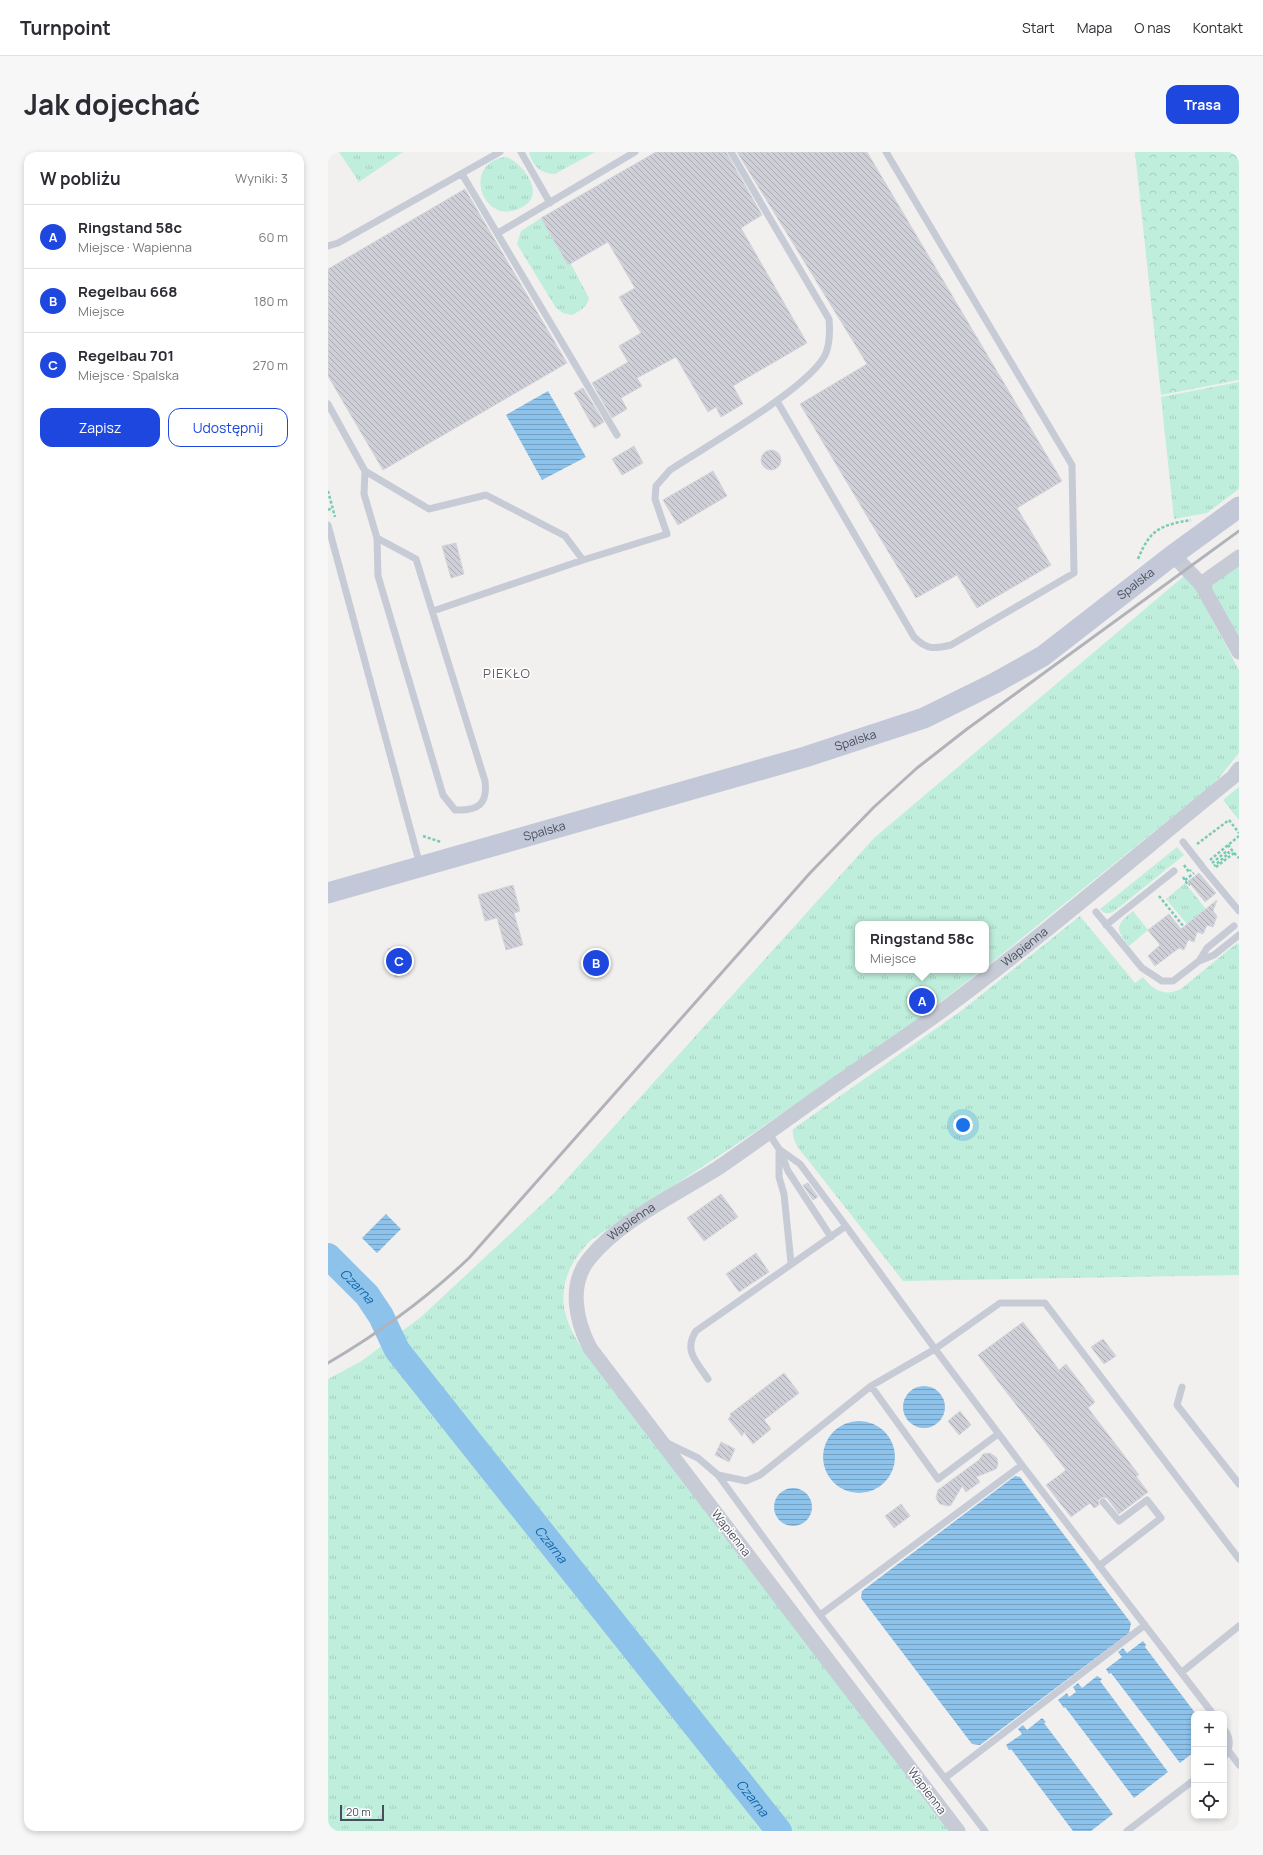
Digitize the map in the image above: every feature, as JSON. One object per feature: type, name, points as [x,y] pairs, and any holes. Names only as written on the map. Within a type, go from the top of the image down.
[{"type":"street","name":"Spalska","points":[[328,893],[805,757],[924,718],[995,683],[1043,656],[1173,555],[1239,507]]},
{"type":"street","points":[[1173,555],[1201,584],[1239,652]]},
{"type":"street","points":[[1201,584],[1239,557]]},
{"type":"street","name":"Wapienna","points":[[958,1831],[590,1348],[582,1332],[576,1306],[579,1277],[587,1260],[612,1236],[640,1216],[718,1167],[947,1006],[1072,908],[1233,777],[1239,769]]},
{"type":"lane","points":[[328,246],[338,244],[500,152]]},
{"type":"lane","points":[[521,152],[550,202]]},
{"type":"lane","points":[[498,233],[627,154],[635,152]]},
{"type":"lane","points":[[433,611],[583,560],[667,534],[655,499],[656,486],[670,470],[777,401],[813,371],[826,353],[830,332],[829,320],[731,152]]},
{"type":"lane","points":[[777,401],[914,637],[923,646],[937,648],[951,645],[1074,573],[1072,465],[886,152]]},
{"type":"lane","points":[[462,174],[617,435]]},
{"type":"lane","points":[[328,404],[366,471],[429,510],[486,495],[564,536],[583,560]]},
{"type":"lane","points":[[366,471],[364,494],[377,538],[378,576],[443,795],[455,810],[467,811],[476,808],[484,801],[487,792],[485,781],[416,559],[377,538]]},
{"type":"lane","points":[[328,525],[421,867]]},
{"type":"lane","points":[[1183,842],[1239,911]]},
{"type":"lane","points":[[1106,925],[1174,871]]},
{"type":"lane","points":[[1096,912],[1142,968],[1162,981],[1173,981],[1199,961],[1214,955],[1239,935]]},
{"type":"lane","points":[[1199,961],[1207,948],[1234,926]]},
{"type":"lane","points":[[768,1132],[779,1149],[788,1171],[831,1237]]},
{"type":"lane","points":[[779,1149],[800,1164],[998,1434],[1211,1711]]},
{"type":"lane","points":[[779,1149],[779,1177],[784,1194],[791,1263]]},
{"type":"lane","points":[[708,1379],[691,1353],[690,1345],[696,1331],[791,1263],[846,1226]]},
{"type":"lane","points":[[718,1475],[746,1481],[760,1475],[871,1386],[935,1349],[1000,1303],[1045,1303],[1239,1559]]},
{"type":"lane","points":[[871,1386],[938,1479],[998,1434]]},
{"type":"lane","points":[[1182,1387],[1177,1405],[1239,1484]]},
{"type":"lane","points":[[658,1439],[698,1458],[718,1475],[820,1615],[984,1831]]},
{"type":"lane","points":[[820,1615],[1022,1465]]},
{"type":"lane","points":[[1099,1566],[1161,1518],[1147,1500],[1119,1521],[1103,1502]]},
{"type":"lane","points":[[945,1778],[1145,1625]]},
{"type":"lane","points":[[1182,1672],[1239,1626]]},
{"type":"lane","points":[[1227,1733],[1230,1742],[1228,1750],[1239,1765]]},
{"type":"lane","points":[[1127,1831],[1191,1782]]},
{"type":"path","points":[[328,510],[332,508]]},
{"type":"path","points":[[1137,562],[1146,541],[1158,529],[1174,522],[1195,519]]},
{"type":"path","points":[[1189,850],[1228,820],[1239,833]]},
{"type":"path","points":[[421,831],[422,835],[447,845]]},
{"type":"path","points":[[1220,852],[1239,836]]},
{"type":"path","points":[[1228,845],[1239,858]]},
{"type":"path","points":[[1209,861],[1211,864],[1227,850],[1229,853],[1213,866],[1215,868],[1234,853]]},
{"type":"path","points":[[1153,888],[1184,927]]},
{"type":"green space","points":[[339,152],[403,152],[359,182]]},
{"type":"green space","points":[[529,152],[595,152],[555,174],[550,174],[541,171],[535,165]]},
{"type":"green space","points":[[1135,152],[1239,152],[1239,380],[1161,395]]},
{"type":"green space","points":[[506,157],[519,165],[525,171],[532,186],[533,194],[524,206],[510,211],[498,210],[488,203],[482,193],[480,182],[483,171],[492,162]]},
{"type":"green space","points":[[541,218],[568,265],[571,264],[589,298],[585,306],[572,315],[563,313],[556,308],[517,244],[521,231]]},
{"type":"green space","points":[[1239,382],[1239,489],[1207,513],[1174,519],[1161,397]]},
{"type":"green space","points":[[1239,564],[1239,637],[1209,584]]},
{"type":"green space","points":[[1184,576],[1195,587],[1239,670],[1239,753],[1219,778],[989,965],[989,921],[855,921],[855,973],[978,973],[921,1017],[755,1132],[591,1240],[571,1266],[566,1279],[564,1306],[567,1319],[573,1334],[582,1348],[949,1831],[328,1831],[328,1379],[360,1362],[421,1317],[554,1193],[874,838]]},
{"type":"green space","points":[[1239,787],[1239,820],[1223,800]]},
{"type":"green space","points":[[1177,847],[1184,855],[1116,910],[1108,913],[1100,909]]},
{"type":"green space","points":[[1185,883],[1206,909],[1187,924],[1166,899]]},
{"type":"green space","points":[[1133,911],[1148,930],[1129,946],[1121,935],[1119,927],[1123,920]]},
{"type":"green space","points":[[1080,916],[1135,983],[1143,977],[1155,989],[1164,992],[1181,989],[1237,943],[1239,945],[1239,1275],[903,1281],[800,1149],[795,1142],[793,1129],[961,1011]]},
{"type":"water","points":[[548,391],[586,457],[542,480],[506,415]]},
{"type":"water","points":[[386,1214],[401,1229],[377,1253],[362,1238]]},
{"type":"water","points":[[924,1386],[939,1392],[945,1407],[939,1422],[924,1428],[909,1422],[903,1407],[909,1392]]},
{"type":"water","points":[[852,1421],[866,1421],[873,1423],[885,1431],[893,1443],[895,1457],[893,1471],[885,1483],[873,1491],[866,1493],[852,1493],[845,1491],[833,1483],[825,1471],[823,1464],[823,1450],[825,1443],[833,1431],[845,1423]]},
{"type":"water","points":[[1015,1476],[1020,1477],[1131,1623],[1129,1633],[980,1745],[972,1744],[861,1598],[862,1591]]},
{"type":"water","points":[[789,1488],[797,1488],[804,1491],[809,1496],[812,1507],[809,1518],[804,1523],[797,1526],[789,1526],[782,1523],[777,1518],[774,1511],[774,1503],[777,1496],[782,1491]]},
{"type":"water","points":[[1143,1641],[1146,1645],[1145,1647],[1194,1711],[1191,1711],[1191,1754],[1180,1763],[1111,1673],[1109,1674],[1106,1669],[1122,1657],[1118,1652],[1123,1648],[1127,1653]]},
{"type":"water","points":[[1097,1676],[1102,1679],[1100,1681],[1168,1772],[1134,1798],[1065,1707],[1064,1708],[1058,1700],[1067,1693],[1069,1697],[1076,1692],[1073,1687],[1078,1683],[1082,1688]]},
{"type":"water","points":[[1042,1718],[1046,1722],[1044,1723],[1113,1814],[1091,1831],[1073,1831],[1011,1749],[1009,1750],[1006,1745],[1022,1734],[1018,1729],[1023,1725],[1027,1730]]},
{"type":"building","points":[[656,152],[726,152],[762,215],[741,228],[807,343],[733,386],[743,404],[721,417],[716,407],[708,412],[676,357],[637,378],[642,386],[621,398],[627,409],[612,418],[592,383],[628,362],[619,346],[641,333],[619,297],[635,288],[608,242],[568,265],[541,218]]},
{"type":"building","points":[[737,152],[867,152],[1062,481],[1017,508],[1051,565],[977,608],[957,575],[916,598],[800,404],[867,364]]},
{"type":"building","points":[[465,189],[567,363],[383,470],[328,376],[328,269]]},
{"type":"building","points":[[583,388],[604,422],[594,428],[574,393]]},
{"type":"building","points":[[634,446],[643,463],[622,475],[612,459]]},
{"type":"building","points":[[771,450],[778,453],[781,460],[778,467],[771,470],[764,467],[761,460],[764,453]]},
{"type":"building","points":[[713,471],[727,496],[678,525],[663,500]]},
{"type":"building","points":[[456,543],[464,574],[451,578],[442,546]]},
{"type":"building","points":[[1199,873],[1216,893],[1205,902],[1188,881]]},
{"type":"building","points":[[513,885],[520,911],[514,913],[523,945],[506,950],[497,918],[485,921],[478,895]]},
{"type":"building","points":[[1217,900],[1213,911],[1217,916],[1213,927],[1207,925],[1203,934],[1197,932],[1194,942],[1188,940],[1184,950],[1179,948],[1155,966],[1148,956],[1160,945],[1148,930],[1169,914],[1181,929]]},
{"type":"building","points":[[402,946],[409,973],[395,977],[388,949]]},
{"type":"building","points":[[599,949],[608,971],[593,977],[584,955]]},
{"type":"building","points":[[808,1183],[818,1197],[813,1200],[803,1185]]},
{"type":"building","points":[[721,1194],[738,1217],[704,1241],[687,1218]]},
{"type":"building","points":[[756,1253],[769,1272],[739,1292],[726,1274]]},
{"type":"building","points":[[1023,1322],[1059,1370],[1066,1364],[1095,1402],[1088,1408],[1139,1475],[1136,1476],[1148,1492],[1119,1514],[1107,1498],[1103,1497],[1098,1500],[1099,1505],[1094,1508],[1090,1503],[1071,1517],[1046,1485],[1066,1470],[978,1355]]},
{"type":"building","points":[[1103,1339],[1116,1356],[1104,1364],[1091,1347]]},
{"type":"building","points":[[784,1373],[799,1393],[764,1420],[771,1429],[753,1444],[744,1432],[742,1436],[728,1419],[731,1416],[730,1414]]},
{"type":"building","points":[[960,1411],[971,1425],[959,1435],[948,1421]]},
{"type":"building","points":[[721,1442],[735,1449],[729,1462],[715,1455]]},
{"type":"building","points":[[990,1453],[997,1458],[998,1465],[996,1469],[976,1477],[980,1482],[966,1492],[962,1486],[951,1505],[948,1506],[940,1504],[936,1498],[938,1490],[979,1460],[983,1454]]},
{"type":"building","points":[[901,1504],[910,1516],[894,1528],[885,1516]]},
{"type":"waterway","name":"Czarna","points":[[328,1256],[367,1295],[381,1316],[397,1350],[779,1831]]},
{"type":"railway","points":[[328,1363],[366,1340],[402,1315],[469,1258],[810,873],[874,807],[917,768],[967,729],[1239,531]]},
{"type":"place","name":"Regelbau 701","points":[[399,961]]},
{"type":"place","name":"Regelbau 668","points":[[596,963]]},
{"type":"place","name":"Ringstand 58c","points":[[922,1001]]},
{"type":"district","name":"PIEKŁO","points":[[507,673]]}]
